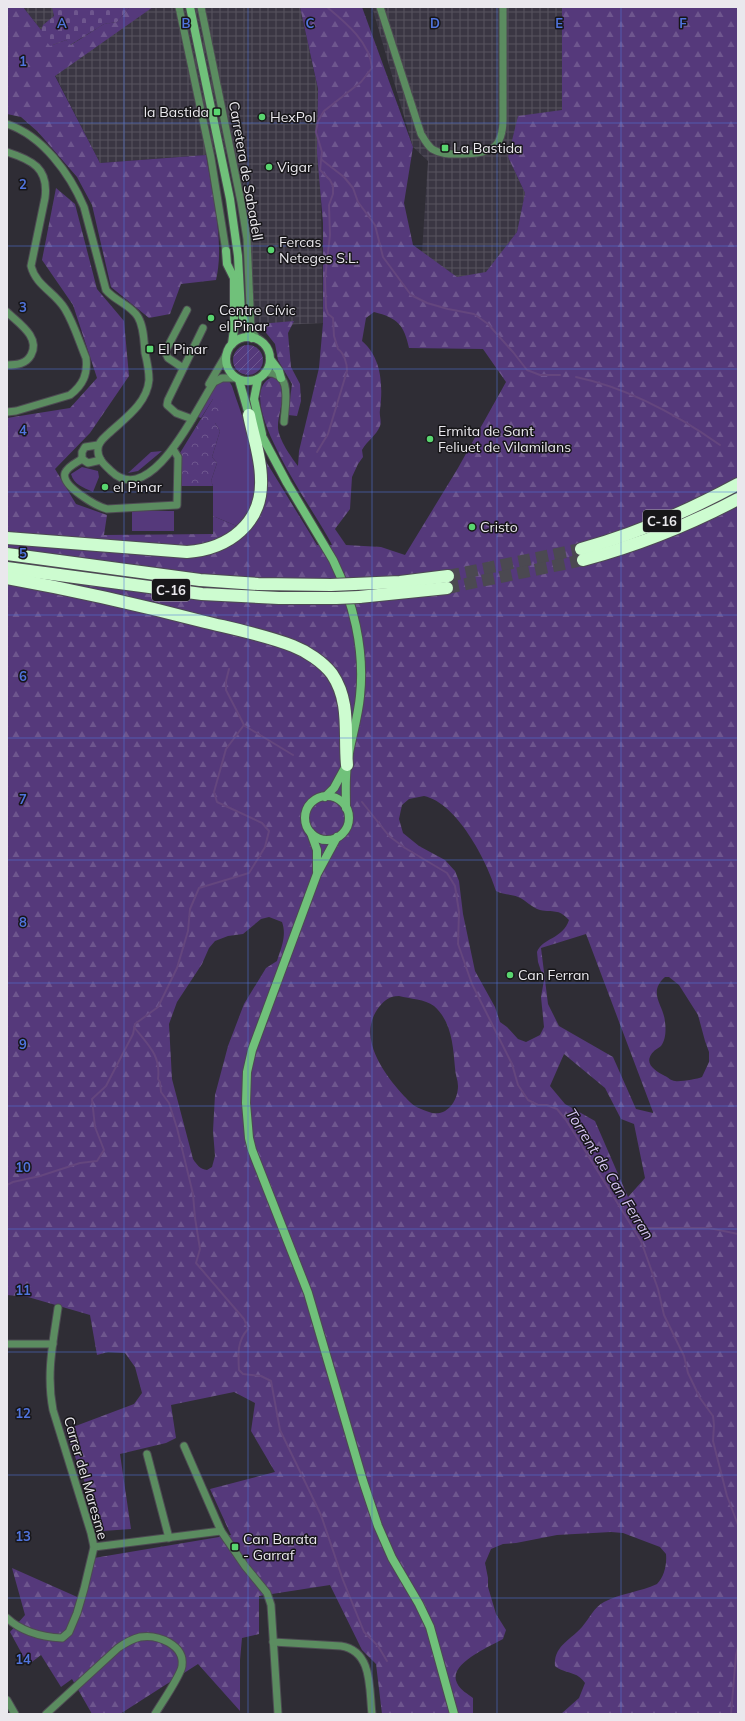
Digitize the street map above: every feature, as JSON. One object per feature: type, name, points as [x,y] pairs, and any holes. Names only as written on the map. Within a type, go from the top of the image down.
[{"type":"highway","points":[[7,538],[188,552],[210,549],[226,542],[241,531],[250,521],[260,495],[260,462],[249,416]]},
{"type":"highway","name":"C-16","points":[[738,484],[713,498],[657,524],[582,555],[662,536],[698,520],[738,499]]},
{"type":"highway","name":"C-16","points":[[7,554],[207,581],[280,585],[331,585],[400,582],[448,576]]},
{"type":"highway","name":"C-16","points":[[7,568],[202,594],[252,597],[359,597],[447,588]]},
{"type":"highway","points":[[7,578],[155,609],[293,646],[310,655],[331,673],[341,692],[346,707],[347,765]]},
{"type":"main road","points":[[190,7],[230,199],[238,256],[241,312],[254,339]]},
{"type":"main road","points":[[235,242],[234,329],[232,344],[226,355],[227,368],[237,379],[249,416],[340,573],[350,605],[358,639],[362,675],[360,698],[347,765],[346,808],[349,818],[348,826],[337,838],[317,874],[249,1061],[246,1084],[249,1138],[308,1293],[370,1504],[385,1542],[430,1627],[454,1714]]},
{"type":"main road","points":[[226,251],[227,264],[234,278]]},
{"type":"main road","points":[[232,344],[241,338],[254,339],[265,346],[270,359],[279,371],[281,378]]},
{"type":"main road","points":[[263,438],[254,400],[261,376],[270,359]]},
{"type":"main road","points":[[237,379],[246,381],[261,376]]},
{"type":"main road","points":[[317,874],[316,850],[306,821],[306,811],[313,802],[325,797],[334,788],[347,765]]},
{"type":"main road","points":[[325,797],[338,799],[346,808]]},
{"type":"main road","points":[[311,833],[324,840],[337,838]]},
{"type":"street","points":[[179,7],[211,158],[226,251]]},
{"type":"street","name":"Carretera de Sabadell","points":[[201,7],[241,202],[247,239],[251,329],[254,339]]},
{"type":"street","points":[[380,7],[421,134],[431,148],[445,154],[481,154],[489,151],[499,142],[504,119],[503,7]]},
{"type":"street","points":[[7,124],[19,129],[38,143],[56,159],[64,170],[84,207],[106,290],[114,298],[135,312],[140,322],[149,378],[146,390],[136,408],[103,438],[98,445],[100,460],[119,478],[135,480],[147,475],[173,449],[214,382],[218,379],[237,379]]},
{"type":"street","points":[[7,152],[31,161],[38,167],[43,175],[46,193],[31,266],[33,274],[38,282],[59,300],[65,308],[86,358],[87,366],[84,380],[70,395],[23,409],[7,412]]},
{"type":"street","points":[[183,368],[168,358],[166,352],[187,310]]},
{"type":"street","points":[[7,312],[29,333],[35,343],[29,359],[16,365],[7,365]]},
{"type":"street","points":[[192,419],[176,412],[168,406],[168,400],[203,328]]},
{"type":"street","points":[[205,396],[219,365],[226,355]]},
{"type":"street","points":[[261,376],[272,373],[281,378],[286,389],[284,422]]},
{"type":"street","points":[[82,459],[82,452],[85,447],[98,445]]},
{"type":"street","points":[[82,459],[69,468],[65,475],[65,479],[69,486],[96,505],[106,509],[177,506],[178,457],[173,449]]},
{"type":"street","points":[[82,459],[88,462],[100,460]]},
{"type":"street","name":"Carrer del Maresme","points":[[7,1618],[12,1623],[26,1631],[45,1637],[62,1638],[69,1632],[77,1613],[94,1547],[53,1410],[49,1391],[49,1371],[58,1308]]},
{"type":"street","points":[[7,1344],[53,1344]]},
{"type":"street","points":[[184,1446],[221,1531],[244,1566],[267,1593],[271,1605],[278,1714]]},
{"type":"street","points":[[147,1454],[169,1538]]},
{"type":"street","points":[[94,1547],[221,1531]]},
{"type":"street","points":[[46,1714],[118,1648],[130,1640],[141,1637],[161,1638],[176,1646],[183,1658],[182,1668],[156,1714]]},
{"type":"street","points":[[273,1642],[341,1646],[356,1651],[366,1666],[372,1714]]},
{"type":"street","points":[[7,1700],[16,1714]]},
{"type":"shaded area","points":[[23,7],[300,7],[319,95],[323,323],[260,326],[253,324],[243,231],[231,153],[100,163],[52,69],[58,51]]},
{"type":"shaded area","points":[[372,7],[562,7],[562,110],[508,157],[525,193],[517,232],[486,273],[457,277],[422,253],[428,161],[413,147]]},
{"type":"green space","points":[[7,7],[23,7],[53,45],[66,40],[71,45],[104,24],[117,22],[130,7],[153,7],[55,76],[100,163],[206,155],[217,218],[219,250],[216,280],[181,284],[170,314],[149,318],[111,287],[92,205],[77,177],[38,132],[21,117],[7,114]]},
{"type":"green space","points":[[52,7],[130,7],[117,22],[104,24],[70,45],[66,40],[50,46],[40,33],[43,25],[54,16]]},
{"type":"green space","points":[[300,7],[362,7],[413,147],[404,203],[413,245],[457,277],[486,272],[517,232],[525,193],[508,157],[518,116],[562,110],[562,7],[738,7],[738,1714],[561,1714],[579,1698],[585,1683],[579,1676],[559,1669],[555,1666],[555,1659],[560,1648],[582,1627],[600,1604],[610,1599],[657,1584],[663,1574],[666,1554],[660,1547],[623,1533],[611,1532],[557,1535],[503,1544],[491,1549],[485,1563],[488,1587],[496,1614],[506,1630],[503,1639],[472,1656],[458,1669],[456,1676],[457,1683],[462,1690],[473,1698],[473,1714],[382,1714],[376,1664],[362,1650],[330,1585],[259,1596],[259,1634],[242,1638],[240,1660],[240,1711],[198,1664],[120,1714],[92,1714],[72,1679],[61,1687],[41,1655],[28,1665],[10,1632],[25,1615],[12,1568],[84,1600],[94,1558],[231,1535],[210,1489],[275,1472],[251,1431],[255,1403],[234,1392],[171,1405],[176,1438],[166,1443],[120,1454],[131,1529],[103,1531],[65,1430],[134,1404],[142,1393],[135,1367],[125,1353],[108,1352],[97,1355],[90,1315],[28,1297],[7,1295],[7,418],[70,408],[97,378],[73,305],[42,260],[56,188],[75,204],[97,289],[124,321],[129,376],[90,433],[55,469],[76,504],[107,515],[104,535],[213,534],[213,516],[239,527],[219,541],[187,547],[110,540],[199,555],[250,525],[262,455],[317,545],[332,545],[281,458],[268,431],[261,407],[262,388],[273,377],[279,381],[283,393],[278,422],[279,433],[286,448],[298,466],[299,451],[319,368],[323,323],[323,223],[317,153],[318,89]],"holes":[[[374,312],[394,320],[402,328],[409,348],[483,349],[506,382],[458,468],[405,555],[381,547],[346,545],[335,529],[350,509],[352,477],[363,457],[362,450],[376,433],[381,424],[380,373],[374,356],[362,341],[366,318]],[[424,796],[436,801],[459,821],[469,835],[486,864],[496,891],[518,897],[534,908],[559,912],[569,920],[562,931],[543,944],[537,952],[538,962],[544,980],[541,997],[544,1027],[540,1035],[526,1042],[518,1039],[500,1022],[495,1007],[475,971],[463,914],[459,881],[455,871],[445,860],[419,846],[403,833],[399,819],[402,805],[409,799]],[[269,917],[282,922],[284,932],[283,942],[277,961],[266,968],[244,1004],[228,1046],[215,1095],[213,1131],[215,1156],[212,1167],[207,1170],[202,1169],[193,1159],[172,1079],[169,1024],[177,1002],[202,964],[209,948],[215,941],[228,936],[243,934],[261,919]],[[586,934],[653,1113],[636,1109],[613,1057],[559,1026],[548,1004],[541,948]],[[665,977],[669,977],[679,985],[698,1015],[709,1052],[709,1062],[702,1077],[685,1081],[674,1081],[657,1072],[651,1066],[649,1059],[654,1051],[661,1046],[664,1041],[665,1034],[664,1016],[658,999],[657,988]],[[399,996],[430,1004],[434,1006],[445,1019],[452,1043],[458,1091],[451,1106],[443,1112],[432,1113],[418,1108],[411,1103],[388,1077],[375,1054],[370,1030],[373,1019],[379,1007],[392,997]],[[564,1054],[605,1088],[621,1119],[634,1124],[645,1178],[628,1197],[595,1121],[565,1104],[550,1086]]]},
{"type":"green space","points":[[294,321],[288,333],[291,367],[300,384],[301,401],[297,416],[288,415],[292,384],[278,360],[275,344],[259,324]]},
{"type":"green space","points":[[248,345],[259,349],[263,360],[259,371],[248,375],[237,371],[233,360],[237,349]]},
{"type":"green space","points":[[220,380],[229,381],[232,386],[247,430],[255,462],[257,478],[256,493],[248,515],[239,527],[213,516],[213,486],[211,481],[217,463],[212,457],[220,431],[215,423],[213,399],[201,418],[198,417],[211,390]]},
{"type":"green space","points":[[213,399],[222,402],[215,423],[220,431],[212,457],[217,463],[211,481],[213,486],[180,486],[180,453]]},
{"type":"green space","points":[[162,451],[138,471],[128,473],[151,452]]},
{"type":"green space","points":[[82,467],[98,471],[99,477],[93,492],[79,485],[72,478],[71,474]]},
{"type":"green space","points":[[132,511],[174,511],[174,531],[132,531]]},
{"type":"waterway","name":"Torrent de Can Ferran","points":[[317,452],[328,434],[347,371],[345,358],[338,349],[334,336],[333,318],[328,314],[326,308],[325,279],[330,235],[329,205],[333,194],[333,186],[330,180],[320,170],[322,152],[316,132],[318,121],[324,111],[361,82],[372,68],[367,50],[362,41],[349,26],[327,7]]},
{"type":"waterway","name":"Torrent de Can Ferran","points":[[322,160],[344,177],[353,188],[358,202],[375,225],[383,257],[411,295],[427,303],[474,314],[488,324],[527,370],[540,375],[560,375]]},
{"type":"waterway","name":"Torrent de Can Ferran","points":[[576,377],[633,395],[669,413],[720,445]]},
{"type":"waterway","name":"Torrent de Can Ferran","points":[[7,1185],[80,1163],[97,1161],[104,1150],[95,1127],[92,1099],[106,1086],[133,1034],[135,1024],[158,1007],[177,968],[188,931],[190,909],[199,888],[249,873],[265,847],[269,831],[262,823],[217,802],[214,792],[226,749],[244,725],[226,690],[226,681],[229,669]]},
{"type":"waterway","points":[[245,726],[293,755]]},
{"type":"waterway","name":"Torrent de Can Ferran","points":[[362,802],[389,836],[405,848],[447,873],[455,886],[459,912],[458,944],[472,984],[512,1064],[518,1085],[528,1100],[538,1105],[547,1105],[557,1109],[566,1120],[641,1241],[658,1289],[664,1315],[684,1356],[688,1373],[700,1398],[713,1416],[713,1441],[727,1496],[738,1525]]},
{"type":"waterway","points":[[134,1027],[149,1045],[155,1057],[161,1092],[169,1103],[177,1128],[193,1194],[200,1249],[196,1263],[244,1319],[248,1329],[240,1343],[239,1370],[243,1374],[261,1376],[271,1381],[280,1430],[321,1515],[343,1580],[364,1632],[378,1646],[387,1661]]},
{"type":"waterway","points":[[634,1228],[709,1228],[738,1234]]},
{"type":"waterway","points":[[731,1714],[738,1647]]},
{"type":"tunnel","points":[[448,576],[581,549]]},
{"type":"tunnel","points":[[447,588],[583,560]]},
{"type":"place","name":"la Bastida","points":[[217,112]]},
{"type":"place","name":"HexPol","points":[[262,117]]},
{"type":"place","name":"La Bastida","points":[[445,148]]},
{"type":"place","name":"Vigar","points":[[269,167]]},
{"type":"place","name":"Fercas Neteges S.L.","points":[[271,250]]},
{"type":"place","name":"Centre Cívic el Pinar","points":[[211,318]]},
{"type":"place","name":"El Pinar","points":[[150,349]]},
{"type":"place","name":"Ermita de Sant Feliuet de Vilamilans","points":[[430,439]]},
{"type":"place","name":"el Pinar","points":[[105,487]]},
{"type":"place","name":"Cristo","points":[[472,527]]},
{"type":"place","name":"Can Ferran","points":[[510,975]]},
{"type":"place","name":"Can Barata - Garraf","points":[[235,1547]]}]
